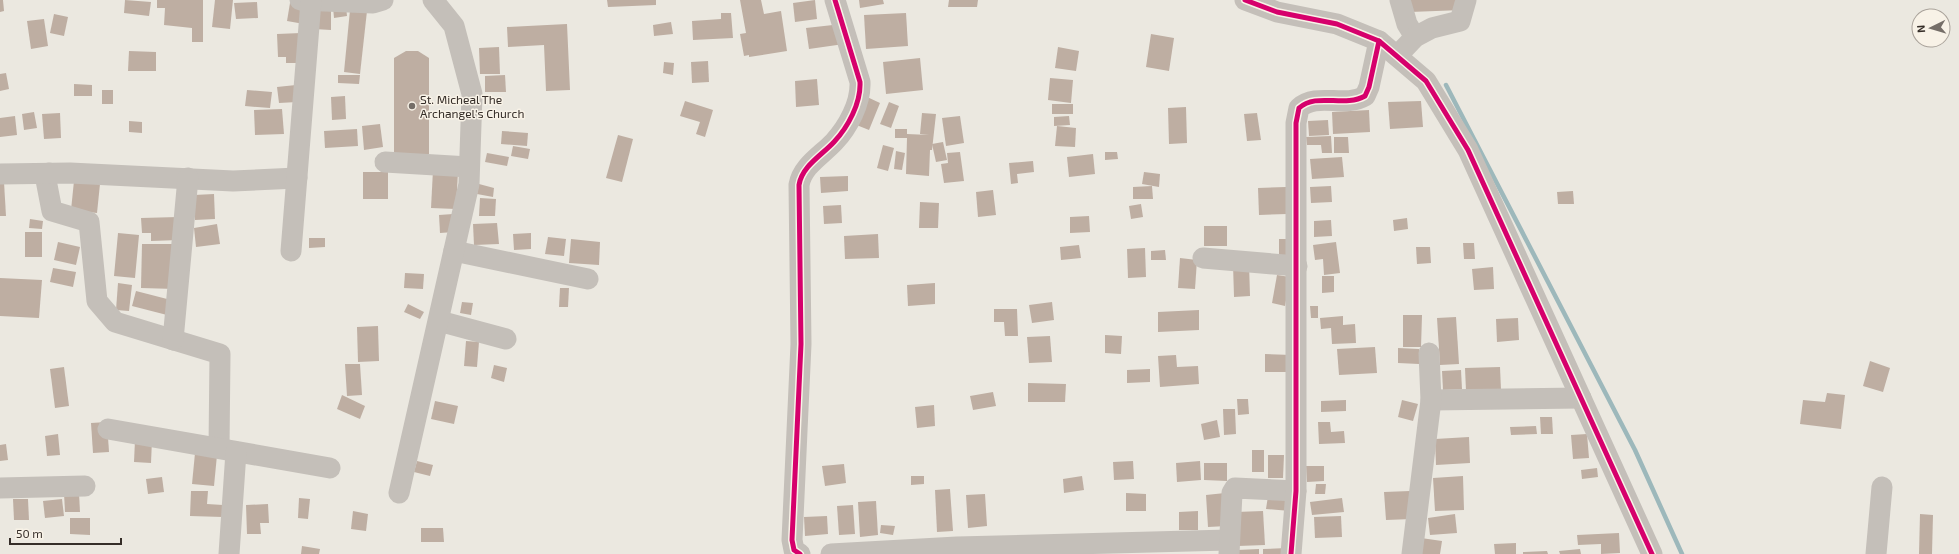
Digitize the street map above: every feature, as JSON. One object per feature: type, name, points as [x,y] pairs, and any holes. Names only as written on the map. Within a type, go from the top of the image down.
[{"type":"street","points":[[291,251],[297,178],[306,0],[372,3],[383,0]]},
{"type":"street","points":[[399,492],[469,184],[472,94],[454,26],[433,0]]},
{"type":"street","points":[[800,554],[794,550],[792,540],[801,344],[799,185],[801,176],[809,166],[844,130],[852,115],[860,89],[858,75],[835,0]]},
{"type":"street","points":[[1246,0],[1277,12],[1337,24],[1379,41],[1426,82],[1468,150],[1652,554]]},
{"type":"street","points":[[1400,0],[1407,24],[1415,37]]},
{"type":"street","points":[[1396,56],[1415,37],[1432,28],[1460,21],[1466,0]]},
{"type":"street","points":[[1291,554],[1296,491],[1296,122],[1299,108],[1305,102],[1350,101],[1365,96],[1369,88],[1379,41]]},
{"type":"street","points":[[385,162],[469,167]]},
{"type":"street","points":[[0,174],[49,173],[233,181],[297,178]]},
{"type":"street","points":[[49,173],[46,180],[52,211],[89,222],[98,300],[115,322],[220,354],[227,450],[229,554]]},
{"type":"street","points":[[173,340],[188,178]]},
{"type":"street","points":[[454,251],[588,279]]},
{"type":"street","points":[[1203,258],[1297,266]]},
{"type":"street","points":[[439,321],[506,339]]},
{"type":"street","points":[[1412,554],[1430,400],[1429,353]]},
{"type":"street","points":[[1430,400],[1581,398]]},
{"type":"street","points":[[108,429],[330,468]]},
{"type":"street","points":[[0,488],[85,486]]},
{"type":"street","points":[[1876,554],[1882,487]]},
{"type":"street","points":[[831,554],[957,547],[1229,547],[1232,493],[1235,488],[1296,491]]},
{"type":"building","points":[[0,0],[3,0],[4,11],[0,12]]},
{"type":"building","points":[[125,0],[151,2],[149,16],[124,13]]},
{"type":"building","points":[[157,0],[203,0],[203,42],[192,42],[192,28],[164,25],[165,8],[157,8]]},
{"type":"building","points":[[215,0],[233,0],[230,29],[212,27]]},
{"type":"building","points":[[607,0],[656,0],[656,5],[608,7]]},
{"type":"building","points":[[740,0],[761,0],[764,14],[781,11],[787,51],[749,57],[749,55],[744,56],[740,34],[746,33]]},
{"type":"building","points":[[815,0],[817,19],[795,22],[793,3]]},
{"type":"building","points":[[859,0],[883,0],[884,4],[860,8]]},
{"type":"building","points":[[949,0],[978,0],[977,7],[948,7]]},
{"type":"building","points":[[1409,0],[1461,0],[1462,10],[1410,12]]},
{"type":"building","points":[[257,2],[258,18],[236,19],[234,3]]},
{"type":"building","points":[[290,3],[307,6],[304,24],[287,21]]},
{"type":"building","points":[[346,6],[347,16],[334,18],[333,7]]},
{"type":"building","points":[[314,8],[331,8],[331,30],[314,29]]},
{"type":"building","points":[[350,10],[367,11],[360,74],[344,72]]},
{"type":"building","points":[[721,13],[731,13],[733,38],[693,40],[692,21],[721,19]]},
{"type":"building","points":[[906,13],[908,46],[866,49],[864,15]]},
{"type":"building","points":[[54,14],[68,17],[64,36],[50,33]]},
{"type":"building","points":[[44,19],[48,46],[31,49],[27,21]]},
{"type":"building","points":[[671,22],[673,34],[654,36],[653,25]]},
{"type":"building","points":[[567,24],[570,90],[546,91],[544,45],[508,47],[507,27]]},
{"type":"building","points":[[842,24],[844,44],[809,49],[806,28]]},
{"type":"building","points":[[301,33],[303,63],[286,63],[286,57],[278,57],[277,34]]},
{"type":"building","points":[[1151,34],[1174,38],[1169,71],[1146,67]]},
{"type":"building","points":[[499,47],[500,74],[480,74],[479,48]]},
{"type":"building","points":[[1058,47],[1079,51],[1076,71],[1055,68]]},
{"type":"building","points":[[129,51],[156,52],[156,71],[128,71]]},
{"type":"building","name":"St. Micheal The Archangel's Church","points":[[406,51],[418,51],[429,58],[429,154],[394,154],[394,58]]},
{"type":"building","points":[[920,58],[923,90],[886,94],[883,62]]},
{"type":"building","points":[[708,61],[709,82],[692,83],[691,62]]},
{"type":"building","points":[[664,62],[674,63],[673,75],[663,73]]},
{"type":"building","points":[[6,73],[9,89],[0,91],[0,74]]},
{"type":"building","points":[[338,75],[360,75],[359,84],[338,83]]},
{"type":"building","points":[[505,75],[506,92],[485,92],[485,76]]},
{"type":"building","points":[[1050,78],[1073,80],[1071,103],[1048,100]]},
{"type":"building","points":[[817,79],[819,105],[796,107],[795,81]]},
{"type":"building","points":[[74,84],[92,85],[92,96],[74,96]]},
{"type":"building","points":[[296,85],[297,102],[279,103],[277,87]]},
{"type":"building","points":[[102,90],[113,90],[113,104],[102,104]]},
{"type":"building","points":[[247,90],[272,92],[270,108],[245,106]]},
{"type":"building","points":[[345,96],[346,119],[332,120],[331,97]]},
{"type":"building","points":[[865,96],[880,103],[869,130],[854,124]]},
{"type":"building","points":[[685,101],[713,110],[705,137],[696,134],[700,122],[680,116]]},
{"type":"building","points":[[1421,101],[1423,127],[1390,129],[1388,102]]},
{"type":"building","points":[[889,102],[899,106],[891,128],[880,124]]},
{"type":"building","points":[[1052,104],[1073,104],[1073,114],[1052,114]]},
{"type":"building","points":[[1186,107],[1187,143],[1169,144],[1168,108]]},
{"type":"building","points":[[282,109],[284,134],[255,135],[254,110]]},
{"type":"building","points":[[1369,110],[1370,132],[1333,134],[1332,112]]},
{"type":"building","points":[[34,112],[37,128],[24,130],[22,114]]},
{"type":"building","points":[[60,113],[61,138],[44,139],[42,114]]},
{"type":"building","points":[[922,113],[936,114],[932,150],[930,150],[929,176],[906,174],[907,138],[895,138],[895,129],[907,129],[907,134],[929,135],[920,134]]},
{"type":"building","points":[[1257,113],[1261,140],[1247,141],[1244,114]]},
{"type":"building","points":[[15,116],[17,135],[0,137],[0,118]]},
{"type":"building","points":[[960,116],[964,143],[946,146],[942,118]]},
{"type":"building","points":[[1069,116],[1070,125],[1054,126],[1054,117]]},
{"type":"building","points":[[1328,120],[1329,135],[1309,136],[1308,121]]},
{"type":"building","points":[[129,121],[142,122],[142,133],[129,132]]},
{"type":"building","points":[[380,124],[383,147],[364,150],[362,126]]},
{"type":"building","points":[[1057,126],[1076,128],[1075,147],[1055,146]]},
{"type":"building","points":[[357,129],[358,146],[325,148],[324,131]]},
{"type":"building","points":[[502,131],[528,133],[527,146],[501,144]]},
{"type":"building","points":[[618,135],[633,139],[622,182],[606,178]]},
{"type":"building","points":[[1331,136],[1332,153],[1322,153],[1321,145],[1307,145],[1306,137]]},
{"type":"building","points":[[1334,137],[1348,137],[1349,153],[1334,153]]},
{"type":"building","points":[[943,142],[947,160],[936,162],[932,144]]},
{"type":"building","points":[[883,145],[894,148],[888,171],[877,168]]},
{"type":"building","points":[[513,146],[530,149],[528,159],[511,156]]},
{"type":"building","points":[[896,151],[905,153],[902,170],[894,169]]},
{"type":"building","points":[[960,152],[964,181],[944,183],[941,164],[948,163],[947,153]]},
{"type":"building","points":[[1105,152],[1117,152],[1118,159],[1105,160]]},
{"type":"building","points":[[487,153],[509,157],[507,166],[485,162]]},
{"type":"building","points":[[1093,154],[1095,174],[1069,177],[1067,157]]},
{"type":"building","points":[[1342,157],[1344,177],[1312,179],[1310,159]]},
{"type":"building","points":[[1033,161],[1034,172],[1017,174],[1018,183],[1011,184],[1009,163]]},
{"type":"building","points":[[433,170],[458,171],[456,209],[431,208]]},
{"type":"building","points":[[363,172],[388,172],[388,199],[363,199]]},
{"type":"building","points":[[1144,172],[1160,174],[1159,187],[1142,184]]},
{"type":"building","points":[[848,176],[848,191],[821,193],[820,177]]},
{"type":"building","points":[[74,181],[100,184],[97,213],[71,210]]},
{"type":"building","points":[[0,182],[4,182],[6,216],[0,216]]},
{"type":"building","points":[[479,184],[494,188],[493,197],[477,194]]},
{"type":"building","points":[[1152,186],[1153,199],[1133,199],[1133,187]]},
{"type":"building","points":[[1331,186],[1332,202],[1311,203],[1310,187]]},
{"type":"building","points":[[1286,187],[1287,214],[1259,215],[1258,188]]},
{"type":"building","points":[[993,190],[996,215],[978,217],[976,192]]},
{"type":"building","points":[[1573,191],[1574,204],[1558,204],[1557,192]]},
{"type":"building","points":[[214,194],[215,219],[195,220],[194,195]]},
{"type":"building","points":[[480,198],[496,199],[495,216],[479,216]]},
{"type":"building","points":[[920,202],[939,203],[938,228],[919,228]]},
{"type":"building","points":[[1141,204],[1143,217],[1131,219],[1129,206]]},
{"type":"building","points":[[841,205],[842,223],[824,224],[823,206]]},
{"type":"building","points":[[453,214],[454,232],[440,233],[439,215]]},
{"type":"building","points":[[1089,216],[1090,232],[1070,233],[1070,217]]},
{"type":"building","points":[[178,217],[179,240],[151,241],[151,233],[142,233],[141,218]]},
{"type":"building","points":[[1407,218],[1408,229],[1394,231],[1393,220]]},
{"type":"building","points":[[30,219],[43,221],[42,229],[29,228]]},
{"type":"building","points":[[1331,220],[1332,236],[1314,237],[1314,221]]},
{"type":"building","points":[[497,223],[499,244],[474,245],[473,224]]},
{"type":"building","points":[[217,224],[220,244],[196,247],[194,228]]},
{"type":"building","points":[[1204,226],[1227,226],[1227,246],[1204,246]]},
{"type":"building","points":[[25,232],[42,232],[42,257],[25,257]]},
{"type":"building","points":[[118,233],[139,235],[135,278],[114,276]]},
{"type":"building","points":[[531,233],[531,249],[514,250],[513,234]]},
{"type":"building","points":[[878,234],[879,258],[845,259],[844,236]]},
{"type":"building","points":[[548,237],[566,239],[564,256],[545,254]]},
{"type":"building","points":[[309,238],[325,238],[325,247],[309,248]]},
{"type":"building","points":[[571,239],[600,242],[599,265],[569,263]]},
{"type":"building","points":[[1279,239],[1288,239],[1289,258],[1279,258]]},
{"type":"building","points":[[58,242],[80,247],[76,265],[54,260]]},
{"type":"building","points":[[1336,242],[1340,273],[1324,275],[1323,259],[1315,260],[1313,245]]},
{"type":"building","points":[[1463,243],[1474,243],[1475,259],[1464,259]]},
{"type":"building","points":[[142,244],[176,244],[175,289],[141,288]]},
{"type":"building","points":[[1079,245],[1081,258],[1061,260],[1060,247]]},
{"type":"building","points":[[1416,247],[1430,247],[1431,263],[1417,264]]},
{"type":"building","points":[[1145,248],[1146,277],[1128,278],[1127,249]]},
{"type":"building","points":[[1165,250],[1166,260],[1151,260],[1151,251]]},
{"type":"building","points":[[1180,258],[1197,260],[1195,289],[1178,288]]},
{"type":"building","points":[[1249,263],[1250,296],[1234,297],[1233,264]]},
{"type":"building","points":[[1493,267],[1494,289],[1474,290],[1472,269]]},
{"type":"building","points":[[53,268],[76,272],[73,287],[50,282]]},
{"type":"building","points":[[405,273],[424,274],[423,289],[404,288]]},
{"type":"building","points":[[1277,275],[1290,277],[1285,306],[1272,303]]},
{"type":"building","points":[[1322,276],[1334,276],[1334,292],[1322,293]]},
{"type":"building","points":[[0,278],[42,280],[39,318],[0,316]]},
{"type":"building","points":[[118,283],[132,285],[129,311],[116,310]]},
{"type":"building","points":[[935,283],[935,304],[908,306],[907,285]]},
{"type":"building","points":[[560,288],[569,288],[568,307],[559,307]]},
{"type":"building","points":[[136,291],[171,300],[167,315],[132,306]]},
{"type":"building","points":[[462,302],[473,303],[471,315],[460,313]]},
{"type":"building","points":[[1052,302],[1054,320],[1032,323],[1029,305]]},
{"type":"building","points":[[408,304],[424,312],[420,319],[404,312]]},
{"type":"building","points":[[1310,306],[1318,306],[1318,318],[1311,318]]},
{"type":"building","points":[[994,309],[1017,309],[1018,336],[1005,336],[1004,322],[994,322]]},
{"type":"building","points":[[1199,310],[1199,330],[1158,332],[1158,312]]},
{"type":"building","points":[[1403,315],[1422,315],[1421,347],[1403,347]]},
{"type":"building","points":[[1343,316],[1343,325],[1355,324],[1356,343],[1332,344],[1331,328],[1321,329],[1320,318]]},
{"type":"building","points":[[1456,317],[1459,364],[1440,365],[1437,318]]},
{"type":"building","points":[[1518,318],[1519,340],[1497,342],[1496,319]]},
{"type":"building","points":[[378,326],[379,361],[358,362],[357,327]]},
{"type":"building","points":[[1105,335],[1122,336],[1121,354],[1105,353]]},
{"type":"building","points":[[1050,336],[1052,362],[1029,363],[1027,337]]},
{"type":"building","points":[[466,341],[479,342],[477,367],[464,366]]},
{"type":"building","points":[[1375,347],[1377,373],[1339,375],[1337,349]]},
{"type":"building","points":[[1398,348],[1419,349],[1419,364],[1398,363]]},
{"type":"building","points":[[1265,354],[1292,355],[1291,372],[1265,372]]},
{"type":"building","points":[[1176,355],[1177,367],[1198,366],[1199,384],[1160,387],[1158,356]]},
{"type":"building","points":[[1870,361],[1890,368],[1883,392],[1863,386]]},
{"type":"building","points":[[345,364],[360,364],[362,395],[347,396]]},
{"type":"building","points":[[494,365],[507,368],[504,382],[491,378]]},
{"type":"building","points":[[64,367],[69,406],[55,408],[50,369]]},
{"type":"building","points":[[1500,367],[1501,390],[1466,391],[1465,368]]},
{"type":"building","points":[[1150,369],[1150,382],[1127,383],[1127,370]]},
{"type":"building","points":[[1461,370],[1462,389],[1443,390],[1442,371]]},
{"type":"building","points":[[1028,383],[1066,384],[1065,402],[1028,402]]},
{"type":"building","points":[[993,392],[996,406],[973,410],[970,396]]},
{"type":"building","points":[[1827,393],[1845,395],[1841,429],[1800,424],[1803,400],[1825,402]]},
{"type":"building","points":[[342,395],[365,406],[360,419],[337,409]]},
{"type":"building","points":[[1237,399],[1248,399],[1249,414],[1238,415]]},
{"type":"building","points":[[1346,400],[1346,411],[1321,412],[1321,401]]},
{"type":"building","points":[[1402,400],[1418,404],[1413,421],[1398,417]]},
{"type":"building","points":[[435,401],[458,406],[454,424],[431,419]]},
{"type":"building","points":[[934,405],[935,426],[917,428],[915,407]]},
{"type":"building","points":[[1223,409],[1235,409],[1236,434],[1224,435]]},
{"type":"building","points":[[1540,417],[1552,417],[1553,434],[1541,434]]},
{"type":"building","points":[[1217,420],[1220,437],[1204,440],[1201,424]]},
{"type":"building","points":[[107,422],[109,452],[93,453],[91,423]]},
{"type":"building","points":[[1318,422],[1330,422],[1331,432],[1344,431],[1345,443],[1319,444]]},
{"type":"building","points":[[1536,426],[1537,434],[1511,435],[1510,427]]},
{"type":"building","points":[[58,434],[60,455],[47,456],[45,436]]},
{"type":"building","points":[[1587,434],[1589,458],[1573,459],[1571,435]]},
{"type":"building","points":[[1469,437],[1470,463],[1436,465],[1435,439]]},
{"type":"building","points":[[135,440],[152,440],[151,463],[134,462]]},
{"type":"building","points":[[6,444],[8,460],[0,461],[0,445]]},
{"type":"building","points":[[1252,450],[1264,450],[1264,472],[1252,472]]},
{"type":"building","points":[[195,453],[217,455],[214,486],[192,484]]},
{"type":"building","points":[[1268,455],[1284,455],[1283,478],[1268,478]]},
{"type":"building","points":[[417,461],[433,465],[430,476],[414,472]]},
{"type":"building","points":[[1133,461],[1134,479],[1114,480],[1113,462]]},
{"type":"building","points":[[1200,461],[1201,480],[1177,482],[1176,463]]},
{"type":"building","points":[[1204,463],[1227,463],[1227,481],[1204,480]]},
{"type":"building","points":[[844,464],[846,483],[825,486],[822,466]]},
{"type":"building","points":[[1306,466],[1324,466],[1324,481],[1307,482]]},
{"type":"building","points":[[1597,468],[1598,477],[1582,479],[1581,470]]},
{"type":"building","points":[[911,476],[924,476],[924,484],[911,485]]},
{"type":"building","points":[[1082,476],[1084,490],[1064,493],[1063,479]]},
{"type":"building","points":[[1463,476],[1464,510],[1435,511],[1433,478]]},
{"type":"building","points":[[162,477],[164,492],[148,494],[146,479]]},
{"type":"building","points":[[1316,484],[1326,484],[1325,494],[1315,494]]},
{"type":"building","points":[[950,489],[953,531],[937,532],[935,490]]},
{"type":"building","points":[[191,491],[208,491],[207,504],[223,505],[223,517],[190,516]]},
{"type":"building","points":[[1410,491],[1412,519],[1386,520],[1384,492]]},
{"type":"building","points":[[64,493],[79,493],[80,512],[65,512]]},
{"type":"building","points":[[1126,493],[1146,494],[1146,511],[1126,511]]},
{"type":"building","points":[[1225,493],[1227,526],[1208,527],[1206,495]]},
{"type":"building","points":[[985,494],[987,526],[968,528],[966,495]]},
{"type":"building","points":[[1268,496],[1291,498],[1290,511],[1266,509]]},
{"type":"building","points":[[299,498],[310,499],[308,519],[298,518]]},
{"type":"building","points":[[1342,498],[1344,512],[1312,515],[1310,502]]},
{"type":"building","points":[[13,499],[28,499],[29,520],[14,520]]},
{"type":"building","points":[[62,499],[64,516],[45,518],[43,501]]},
{"type":"building","points":[[876,501],[878,535],[860,537],[858,502]]},
{"type":"building","points":[[268,504],[269,523],[260,523],[261,534],[247,534],[246,505]]},
{"type":"building","points":[[853,505],[855,534],[839,535],[837,506]]},
{"type":"building","points":[[353,511],[368,514],[366,531],[351,529]]},
{"type":"building","points":[[1198,511],[1198,530],[1179,530],[1179,512]]},
{"type":"building","points":[[1263,511],[1265,545],[1238,546],[1236,512]]},
{"type":"building","points":[[1455,514],[1457,533],[1430,535],[1428,518]]},
{"type":"building","points":[[1920,514],[1933,515],[1932,554],[1919,554]]},
{"type":"building","points":[[827,516],[828,534],[805,536],[804,517]]},
{"type":"building","points":[[1341,516],[1342,537],[1315,538],[1314,517]]},
{"type":"building","points":[[70,518],[90,518],[90,535],[70,534]]},
{"type":"building","points":[[881,525],[895,526],[893,535],[880,533]]},
{"type":"building","points":[[421,528],[443,528],[444,542],[421,542]]},
{"type":"building","points":[[1619,533],[1620,553],[1601,554],[1601,544],[1578,545],[1577,535]]},
{"type":"building","points":[[1421,538],[1442,541],[1440,554],[1419,554]]},
{"type":"building","points":[[1516,543],[1516,554],[1495,554],[1494,544]]},
{"type":"building","points":[[302,546],[320,549],[319,554],[301,554]]},
{"type":"building","points":[[1287,548],[1287,554],[1263,554],[1263,549]]},
{"type":"building","points":[[1259,549],[1259,554],[1238,554],[1237,550]]},
{"type":"building","points":[[1580,549],[1581,554],[1560,554],[1559,551]]},
{"type":"building","points":[[1547,551],[1548,554],[1523,554],[1523,552]]},
{"type":"waterway","points":[[1446,85],[1635,450],[1682,554]]},
{"type":"cycle path","points":[[800,554],[794,550],[792,540],[801,344],[799,185],[808,166],[834,142],[849,122],[856,106],[860,90],[860,82],[835,0]]},
{"type":"cycle path","points":[[1245,0],[1277,12],[1337,24],[1379,41],[1426,81],[1468,150],[1652,554]]},
{"type":"cycle path","points":[[1291,554],[1296,491],[1296,123],[1299,108],[1306,103],[1322,100],[1348,101],[1365,96],[1369,87],[1379,41]]},
{"type":"place","name":"St. Micheal The Archangel's Church","points":[[412,106]]}]
